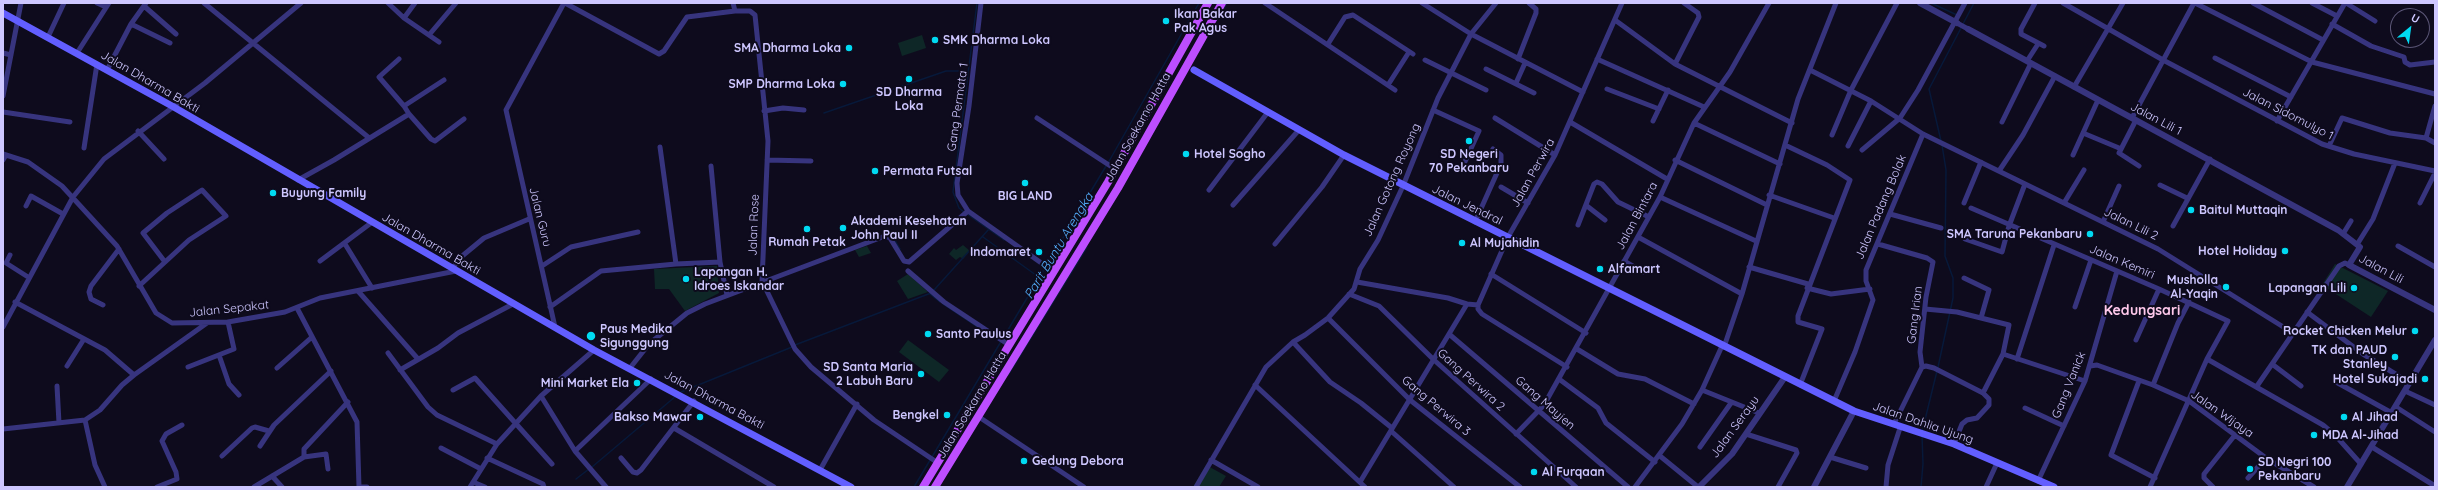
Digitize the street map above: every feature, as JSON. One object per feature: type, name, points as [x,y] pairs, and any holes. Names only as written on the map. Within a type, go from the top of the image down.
[{"type":"main road","name":"Jalan Soekarno Hatta","points":[[923,487],[935,461],[1007,343],[1049,268],[1108,182],[1110,165],[1208,3]]},
{"type":"main road","name":"Jalan Soekarno Hatta","points":[[935,487],[979,417],[1190,67],[1222,3]]},
{"type":"main road","name":"Jalan Dharma Bakti","points":[[3,13],[172,106],[371,223],[594,350],[694,401],[851,487]]},
{"type":"main road","name":"Jalan Jendral","points":[[1190,67],[1298,131],[1403,186],[1785,377]]},
{"type":"main road","points":[[1108,182],[1118,188]]},
{"type":"main road","name":"Jalan Dahlia Ujung","points":[[1785,377],[1854,411],[1918,434],[1954,444],[2054,487]]},
{"type":"street","points":[[3,96],[21,3]]},
{"type":"street","points":[[48,37],[64,3]]},
{"type":"street","points":[[77,53],[107,5],[97,3]]},
{"type":"street","points":[[204,3],[368,137]]},
{"type":"street","points":[[3,327],[28,277],[73,197],[104,158],[138,131],[205,83],[301,3]]},
{"type":"street","points":[[388,3],[404,18],[439,42]]},
{"type":"street","points":[[404,18],[415,3]]},
{"type":"street","points":[[429,35],[456,3]]},
{"type":"street","points":[[565,3],[659,54],[664,51],[687,16],[735,11],[733,3]]},
{"type":"street","name":"Jalan Guru","points":[[555,327],[542,266],[529,219],[506,112],[565,3]]},
{"type":"street","name":"Gang Permata 1","points":[[966,212],[958,194],[957,183],[969,106],[981,3]]},
{"type":"street","points":[[1265,3],[1395,90]]},
{"type":"street","points":[[1422,3],[1471,34],[1583,92]]},
{"type":"street","name":"Jalan Gotong Royong","points":[[1196,487],[1255,385],[1272,359],[1293,342],[1328,318],[1349,294],[1357,282],[1360,269],[1378,240],[1403,186],[1433,110],[1450,73],[1471,34],[1496,3]]},
{"type":"street","points":[[1518,59],[1536,13],[1536,9],[1529,3]]},
{"type":"street","name":"Jalan Perwira","points":[[1478,305],[1508,238],[1555,156],[1622,3]]},
{"type":"street","points":[[1675,64],[1699,15],[1684,3]]},
{"type":"street","name":"Jalan Bintara","points":[[1516,434],[1539,411],[1577,349],[1660,197],[1675,160],[1694,123],[1719,88],[1769,3]]},
{"type":"street","points":[[1635,487],[1660,456],[1694,404],[1723,347],[1742,294],[1769,195],[1792,123],[1810,70],[1836,3]]},
{"type":"street","points":[[1832,135],[1851,90],[1897,3]]},
{"type":"street","name":"Jalan Lili 1","points":[[1920,3],[1956,21],[2074,87],[2210,159],[2358,243]]},
{"type":"street","points":[[1862,150],[1900,118],[1918,90],[1965,3]]},
{"type":"street","points":[[2035,3],[2021,29],[2021,34],[2044,46]]},
{"type":"street","name":"Jalan Sidomulyo 1","points":[[2062,3],[2163,60],[2278,121],[2329,146],[2354,154],[2435,172]]},
{"type":"street","points":[[2074,87],[2107,28],[2123,3]]},
{"type":"street","points":[[2139,166],[2120,155],[2119,148],[2163,60],[2194,3],[2312,62],[2435,94]]},
{"type":"street","points":[[2253,3],[2323,40]]},
{"type":"street","points":[[2312,3],[2337,16]]},
{"type":"street","points":[[2278,121],[2345,3],[2375,21]]},
{"type":"street","points":[[107,70],[132,24],[145,4],[176,34]]},
{"type":"street","name":"Jalan Rose","points":[[735,11],[750,11],[755,15],[768,141],[762,281],[795,349],[824,379],[857,404],[874,420],[935,461]]},
{"type":"street","points":[[1328,44],[1345,17],[1354,15],[1411,53],[1388,85]]},
{"type":"street","points":[[1614,20],[1675,64],[1719,88],[1792,123]]},
{"type":"street","points":[[132,24],[170,43]]},
{"type":"street","points":[[2332,24],[2371,46],[2404,57],[2410,65],[2435,62]]},
{"type":"street","points":[[2002,122],[2038,44]]},
{"type":"street","points":[[3,53],[11,55]]},
{"type":"street","points":[[2215,58],[2291,97]]},
{"type":"street","points":[[399,59],[378,77],[431,139],[435,140],[464,119]]},
{"type":"street","points":[[1597,59],[1622,72],[1668,90],[1704,107]]},
{"type":"street","points":[[1425,60],[1486,90]]},
{"type":"street","points":[[1516,83],[1525,63]]},
{"type":"street","points":[[84,148],[97,64]]},
{"type":"street","points":[[1486,69],[1534,93]]},
{"type":"street","points":[[1810,70],[1871,100],[1923,134]]},
{"type":"street","points":[[1999,171],[2023,135],[2055,76]]},
{"type":"street","points":[[404,106],[444,80]]},
{"type":"street","points":[[1607,89],[1659,109]]},
{"type":"street","points":[[1653,121],[1668,90]]},
{"type":"street","points":[[1848,146],[1871,100]]},
{"type":"street","points":[[2073,155],[2098,100]]},
{"type":"street","points":[[2426,138],[2435,106]]},
{"type":"street","points":[[764,111],[783,108],[804,110]]},
{"type":"street","points":[[1433,110],[1479,131],[1463,166]]},
{"type":"street","points":[[3,112],[70,122]]},
{"type":"street","points":[[1209,190],[1268,112]]},
{"type":"street","points":[[298,180],[334,160],[368,137],[409,114]]},
{"type":"street","points":[[1037,118],[1110,165]]},
{"type":"street","points":[[1495,118],[1555,156]]},
{"type":"street","points":[[2329,146],[2342,118],[2390,133],[2426,138],[2435,143]]},
{"type":"street","points":[[1570,122],[1667,179]]},
{"type":"street","points":[[1694,123],[1780,164]]},
{"type":"street","points":[[138,131],[164,159]]},
{"type":"street","points":[[1233,206],[1298,131]]},
{"type":"street","points":[[2083,133],[2119,148]]},
{"type":"street","name":"Jalan Lili 2","points":[[1923,134],[2158,249],[2192,269],[2238,301],[2293,333]]},
{"type":"street","name":"Jalan Padang Bolak","points":[[1834,401],[1855,352],[1873,300],[1866,281],[1866,270],[1923,134]]},
{"type":"street","points":[[1785,145],[1827,165],[1850,180],[1808,286],[1797,320],[1800,323],[1822,329],[1800,385]]},
{"type":"street","points":[[660,147],[676,264]]},
{"type":"street","points":[[1475,222],[1501,164],[1502,155],[1493,149]]},
{"type":"street","points":[[3,160],[5,154]]},
{"type":"street","name":"Jalan Sepakat","points":[[5,154],[28,162],[51,176],[73,197],[119,249],[139,286],[156,313],[164,319],[182,324],[228,322],[285,312],[320,298],[454,270]]},
{"type":"street","points":[[1275,244],[1322,187],[1344,155]]},
{"type":"street","points":[[2173,226],[2187,198],[2210,159]]},
{"type":"street","points":[[766,160],[811,161]]},
{"type":"street","points":[[1675,160],[1767,205]]},
{"type":"street","points":[[1964,204],[1981,162]]},
{"type":"street","points":[[2349,265],[2360,246],[2358,243],[2373,219],[2395,163]]},
{"type":"street","points":[[711,166],[720,262],[727,295]]},
{"type":"street","points":[[2064,203],[2084,170]]},
{"type":"street","points":[[2420,203],[2435,172]]},
{"type":"street","points":[[1578,225],[1587,206],[1594,184],[1600,182],[1618,202],[1649,217]]},
{"type":"street","points":[[1966,239],[2002,252],[2009,226],[2025,184]]},
{"type":"street","points":[[2160,185],[2187,198]]},
{"type":"street","points":[[2103,222],[2119,186]]},
{"type":"street","points":[[1501,187],[1528,203]]},
{"type":"street","points":[[139,286],[189,240],[226,216],[202,190],[167,213],[143,233],[165,262]]},
{"type":"street","points":[[1769,195],[1834,218]]},
{"type":"street","points":[[26,206],[31,196],[63,214]]},
{"type":"street","points":[[1660,197],[1756,241]]},
{"type":"street","points":[[1587,206],[1605,220]]},
{"type":"street","name":"Jalan Kemiri","points":[[1971,208],[2009,226],[2189,302],[2228,322],[2207,359],[2150,487]]},
{"type":"street","points":[[630,368],[649,344],[687,313],[762,281],[886,236],[890,238],[903,259],[909,262],[966,212],[1049,268]]},
{"type":"street","points":[[1890,214],[1941,228]]},
{"type":"street","points":[[454,270],[461,257],[484,238],[529,219]]},
{"type":"street","points":[[2343,234],[2351,221]]},
{"type":"street","points":[[320,261],[345,244],[371,223]]},
{"type":"street","points":[[542,266],[571,247],[638,232]]},
{"type":"street","points":[[1638,237],[1742,294]]},
{"type":"street","points":[[345,244],[372,288]]},
{"type":"street","name":"Gang Irian","points":[[1878,244],[1933,261],[1920,352],[1922,367]]},
{"type":"street","points":[[2017,359],[2054,245]]},
{"type":"street","points":[[2398,246],[2435,267]]},
{"type":"street","points":[[103,305],[91,299],[89,292],[91,286],[119,249]]},
{"type":"street","points":[[10,255],[6,263],[28,277]]},
{"type":"street","points":[[2075,307],[2092,260]]},
{"type":"street","points":[[1624,261],[1643,272]]},
{"type":"street","points":[[550,307],[601,271],[676,264],[720,262]]},
{"type":"street","name":"Jalan Lili","points":[[2257,386],[2338,266],[2345,263],[2435,310]]},
{"type":"street","points":[[1749,267],[1830,294],[1870,289]]},
{"type":"street","points":[[908,271],[944,302],[1007,343]]},
{"type":"street","name":"Gang Vanick","points":[[2038,480],[2064,426],[2090,366],[2117,271]]},
{"type":"street","points":[[1491,274],[1586,333]]},
{"type":"street","points":[[1964,278],[1989,290],[1981,318]]},
{"type":"street","points":[[1357,282],[1448,298],[1467,304],[1478,305],[1478,309],[1482,314],[1566,367]]},
{"type":"street","points":[[2136,340],[2159,289]]},
{"type":"street","points":[[358,291],[418,359]]},
{"type":"street","name":"Gang Perwira 2","points":[[1349,294],[1379,306],[1434,360],[1576,487]]},
{"type":"street","points":[[15,302],[105,350],[134,375]]},
{"type":"street","points":[[2153,385],[2178,323],[2189,302]]},
{"type":"street","points":[[400,370],[438,348],[458,333],[513,304]]},
{"type":"street","points":[[1360,482],[1467,304]]},
{"type":"street","points":[[297,308],[348,402],[357,422],[359,487],[367,487]]},
{"type":"street","points":[[1925,309],[1948,310],[2007,324],[2010,327],[2003,354],[1984,393]]},
{"type":"street","points":[[2307,312],[2363,354],[2410,383]]},
{"type":"street","name":"Gang Perwira 3","points":[[1328,318],[1410,400],[1520,487]]},
{"type":"street","points":[[188,367],[234,349],[228,322]]},
{"type":"street","points":[[3,429],[85,420],[100,410],[122,385],[134,375],[208,323]]},
{"type":"street","name":"Gang Mayjen","points":[[1450,334],[1628,487]]},
{"type":"street","points":[[277,368],[312,337]]},
{"type":"street","points":[[67,366],[84,339]]},
{"type":"street","points":[[2347,487],[2435,340]]},
{"type":"street","points":[[1293,342],[1330,382],[1361,403],[1392,429],[1454,487]]},
{"type":"street","points":[[1577,349],[1618,374],[1645,379],[1694,404]]},
{"type":"street","points":[[470,487],[497,444],[516,423],[541,396],[594,350]]},
{"type":"street","points":[[388,353],[428,408],[437,415],[497,444]]},
{"type":"street","points":[[2003,354],[2084,381]]},
{"type":"street","points":[[219,355],[229,384],[239,394]]},
{"type":"street","points":[[2207,359],[2257,386],[2327,428],[2361,464]]},
{"type":"street","points":[[2272,364],[2301,386]]},
{"type":"street","name":"Jalan Wijaya","points":[[2090,366],[2097,365],[2153,385],[2189,401],[2266,458],[2314,487]]},
{"type":"street","points":[[1886,487],[1888,465],[1897,426],[1922,367],[1934,368],[1945,375],[1984,393],[1990,399],[1989,404],[1977,418],[1964,421],[1954,444]]},
{"type":"street","points":[[260,446],[269,431],[331,371]]},
{"type":"street","name":"Jalan Serayu","points":[[1699,487],[1732,454],[1785,377]]},
{"type":"street","points":[[453,390],[475,378],[552,464]]},
{"type":"street","points":[[575,451],[651,379]]},
{"type":"street","points":[[1559,379],[1598,408],[1606,423],[1655,462]]},
{"type":"street","points":[[2139,381],[2111,455],[2155,478]]},
{"type":"street","points":[[2336,382],[2435,432]]},
{"type":"street","points":[[1255,385],[1365,487]]},
{"type":"street","points":[[57,386],[59,423]]},
{"type":"street","points":[[1702,390],[1731,403],[1759,413]]},
{"type":"street","points":[[2405,390],[2435,405]]},
{"type":"street","points":[[541,396],[575,451],[606,487]]},
{"type":"street","points":[[621,458],[633,472],[637,473],[694,401]]},
{"type":"street","points":[[304,457],[306,445],[348,402]]},
{"type":"street","points":[[1700,447],[1731,403]]},
{"type":"street","points":[[820,470],[857,404]]},
{"type":"street","points":[[2025,408],[2064,426]]},
{"type":"street","points":[[1814,487],[1854,411]]},
{"type":"street","points":[[979,417],[1084,487]]},
{"type":"street","points":[[85,420],[96,465],[105,487]]},
{"type":"street","points":[[157,487],[176,479],[176,472],[162,441],[166,434],[182,425]]},
{"type":"street","points":[[222,456],[252,428],[255,427],[269,431]]},
{"type":"street","points":[[674,428],[774,487]]},
{"type":"street","points":[[1746,434],[1796,450],[1797,453],[1778,487]]},
{"type":"street","points":[[2213,487],[2204,478],[2204,474],[2235,435]]},
{"type":"street","points":[[2372,447],[2435,486]]},
{"type":"street","points":[[441,448],[481,469]]},
{"type":"street","points":[[254,487],[304,457],[312,454],[326,454],[328,469]]},
{"type":"street","points":[[1660,456],[1699,487]]},
{"type":"street","points":[[1830,457],[1866,468]]},
{"type":"street","points":[[487,458],[543,484],[544,487]]},
{"type":"street","points":[[2248,478],[2266,458]]},
{"type":"street","points":[[1211,460],[1258,487]]},
{"type":"street","points":[[1986,487],[1997,463]]},
{"type":"street","points":[[272,476],[282,487]]},
{"type":"street","points":[[474,482],[485,487]]},
{"type":"green space","points":[[922,35],[926,48],[902,56],[898,43]]},
{"type":"green space","points":[[963,245],[970,251],[963,259],[960,257],[956,260],[949,254],[954,248],[956,250]]},
{"type":"green space","points":[[867,246],[871,253],[859,257],[855,250]]},
{"type":"green space","name":"Lapangan Lili","points":[[2335,264],[2388,291],[2371,317],[2322,285]]},
{"type":"green space","name":"Lapangan H. Idroes Iskandar","points":[[717,266],[719,293],[685,311],[669,289],[655,289],[654,269]]},
{"type":"green space","points":[[908,274],[928,292],[908,299],[897,281]]},
{"type":"green space","points":[[908,340],[949,370],[939,382],[899,352]]},
{"type":"green space","points":[[1206,465],[1226,476],[1219,487],[1193,487]]},
{"type":"waterway","points":[[964,212],[959,208],[953,192],[977,3]]},
{"type":"waterway","name":"Parit Buntu Arengka","points":[[1108,163],[1199,3]]},
{"type":"waterway","name":"Parit Buntu Arengka","points":[[1216,21],[1227,3]]},
{"type":"waterway","points":[[1931,3],[1957,15]]},
{"type":"waterway","points":[[1963,24],[1974,3]]},
{"type":"waterway","points":[[1941,141],[1929,89],[1961,28]]},
{"type":"waterway","points":[[824,113],[946,71],[967,71]]},
{"type":"waterway","points":[[1938,367],[1953,298],[1953,278],[1945,256],[1946,170],[1942,145]]},
{"type":"waterway","name":"Parit Buntu Arengka","points":[[914,487],[1106,166]]},
{"type":"waterway","points":[[967,214],[1004,240]]},
{"type":"waterway","points":[[934,290],[989,229]]},
{"type":"waterway","points":[[892,235],[900,249]]},
{"type":"waterway","points":[[983,237],[1040,278]]},
{"type":"waterway","name":"Parit Buntu Arengka","points":[[1008,375],[1087,247]]},
{"type":"waterway","points":[[795,345],[931,293]]},
{"type":"waterway","points":[[930,294],[940,302]]},
{"type":"waterway","points":[[943,304],[988,334]]},
{"type":"waterway","points":[[681,392],[792,347]]},
{"type":"waterway","points":[[1922,432],[1937,371]]},
{"type":"waterway","points":[[592,467],[676,396]]},
{"type":"waterway","points":[[1921,487],[1923,464],[1922,435]]},
{"type":"waterway","points":[[576,479],[589,469]]},
{"type":"place","name":"Ikan Bakar Pak Agus","points":[[1166,21]]},
{"type":"place","name":"SMK Dharma Loka","points":[[935,40]]},
{"type":"place","name":"SMA Dharma Loka","points":[[849,48]]},
{"type":"place","name":"SD Dharma Loka","points":[[909,79]]},
{"type":"place","name":"SMP Dharma Loka","points":[[843,84]]},
{"type":"place","name":"SD Negeri 70 Pekanbaru","points":[[1469,141]]},
{"type":"place","name":"Hotel Sogho","points":[[1186,154]]},
{"type":"place","name":"Permata Futsal","points":[[875,171]]},
{"type":"place","name":"BIG LAND","points":[[1025,183]]},
{"type":"place","name":"Buyung Family","points":[[273,193]]},
{"type":"place","name":"Baitul Muttaqin","points":[[2191,210]]},
{"type":"place","name":"Akademi Kesehatan John Paul II","points":[[843,228]]},
{"type":"place","name":"Rumah Petak","points":[[807,229]]},
{"type":"place","name":"SMA Taruna Pekanbaru","points":[[2090,234]]},
{"type":"place","name":"Al Mujahidin","points":[[1462,243]]},
{"type":"place","name":"Hotel Holiday","points":[[2285,251]]},
{"type":"place","name":"Indomaret","points":[[1039,252]]},
{"type":"place","name":"Alfamart","points":[[1600,269]]},
{"type":"place","name":"Lapangan H. Idroes Iskandar","points":[[686,279]]},
{"type":"place","name":"Musholla Al-Yaqin","points":[[2226,287]]},
{"type":"place","name":"Lapangan Lili","points":[[2354,288]]},
{"type":"place","name":"Rocket Chicken Melur","points":[[2415,331]]},
{"type":"place","name":"Santo Paulus","points":[[928,334]]},
{"type":"place","name":"Paus Medika Sigunggung","points":[[591,336]]},
{"type":"place","name":"TK dan PAUD Stanley","points":[[2395,357]]},
{"type":"place","name":"SD Santa Maria 2 Labuh Baru","points":[[921,374]]},
{"type":"place","name":"Hotel Sukajadi","points":[[2425,379]]},
{"type":"place","name":"Mini Market Ela","points":[[637,383]]},
{"type":"place","name":"Bengkel","points":[[947,415]]},
{"type":"place","name":"Bakso Mawar","points":[[700,417]]},
{"type":"place","name":"Al Jihad","points":[[2344,417]]},
{"type":"place","name":"MDA Al-Jihad","points":[[2314,435]]},
{"type":"place","name":"Gedung Debora","points":[[1024,461]]},
{"type":"place","name":"SD Negri 100 Pekanbaru","points":[[2250,469]]},
{"type":"place","name":"Al Furqaan","points":[[1534,472]]},
{"type":"district","name":"Kedungsari","points":[[2142,311]]}]
